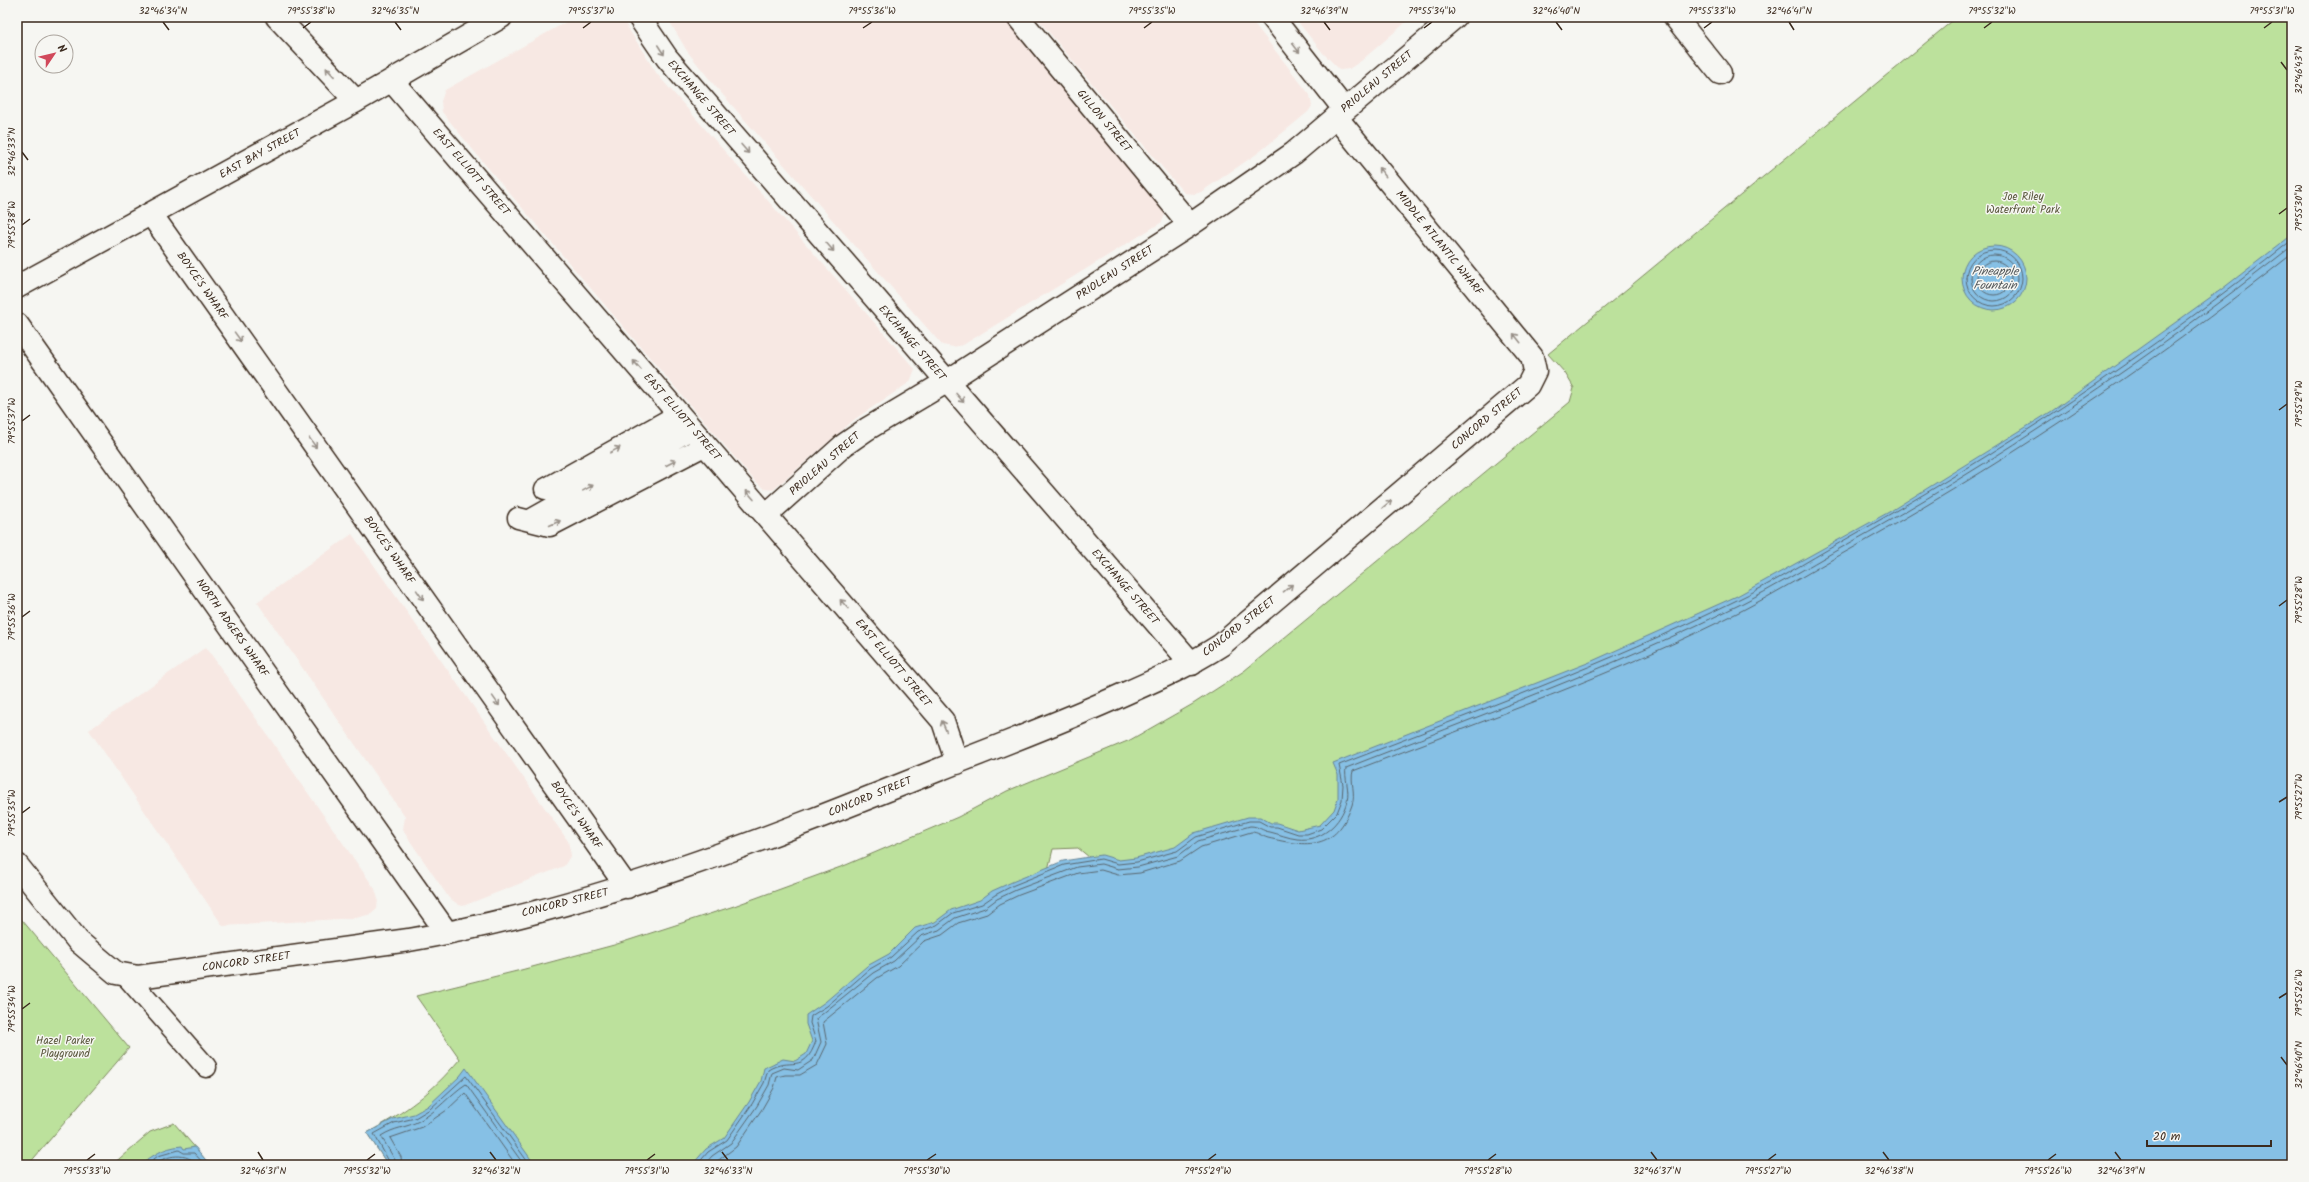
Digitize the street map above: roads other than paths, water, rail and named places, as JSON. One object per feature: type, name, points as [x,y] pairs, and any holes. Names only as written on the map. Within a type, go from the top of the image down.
[{"type":"street","points":[[277,17],[356,101]]},
{"type":"street","name":"EAST BAY STREET","points":[[17,287],[392,81],[501,17]]},
{"type":"street","name":"EXCHANGE STREET","points":[[639,17],[667,58],[946,382],[1192,664]]},
{"type":"street","name":"GILLON STREET","points":[[1018,17],[1190,224]]},
{"type":"street","name":"MIDDLE ATLANTIC WHARF","points":[[1272,17],[1340,113],[1532,357],[1535,371]]},
{"type":"street","name":"PRIOLEAU STREET","points":[[766,515],[844,445],[866,428],[946,382],[1190,224],[1294,153],[1455,17]]},
{"type":"street","points":[[1675,17],[1720,72]]},
{"type":"street","name":"EAST ELLIOTT STREET","points":[[392,81],[943,721],[957,762]]},
{"type":"street","name":"BOYCE'S WHARF","points":[[151,214],[627,887]]},
{"type":"street","name":"NORTH ADGERS WHARF","points":[[17,324],[447,933]]},
{"type":"street","name":"CONCORD STREET","points":[[127,977],[138,977],[447,933],[627,887],[797,826],[1082,713],[1192,664],[1221,645],[1528,385],[1535,371]]},
{"type":"street","points":[[17,865],[78,941],[116,973],[127,977]]},
{"type":"lane","points":[[545,489],[692,429]]},
{"type":"lane","points":[[524,519],[550,526],[692,429]]},
{"type":"lane","points":[[127,977],[206,1068]]},
{"type":"water","points":[[2292,235],[2292,1165],[692,1165],[706,1149],[724,1138],[749,1102],[761,1081],[764,1068],[783,1059],[795,1061],[806,1054],[812,1041],[806,1024],[806,1015],[825,1002],[867,966],[889,954],[915,928],[935,922],[951,910],[980,900],[992,891],[1063,861],[1102,855],[1119,860],[1136,858],[1175,847],[1194,833],[1248,817],[1260,817],[1271,823],[1277,823],[1298,830],[1320,825],[1334,810],[1338,799],[1338,775],[1333,763],[1590,662],[1737,596],[1889,512],[2052,411],[2222,289]]},
{"type":"water","name":"Pineapple Fountain","points":[[1988,246],[2000,246],[2017,255],[2024,266],[2026,278],[2024,290],[2017,301],[2000,310],[1988,310],[1976,305],[1967,296],[1962,284],[1962,272],[1967,260],[1976,251]]},
{"type":"water","points":[[466,1068],[535,1165],[388,1165],[367,1133],[393,1119],[414,1114],[428,1106],[460,1076]]},
{"type":"water","points":[[182,1146],[184,1149],[195,1147],[210,1165],[139,1165],[163,1150]]},
{"type":"park label","name":"Joe Riley Waterfront Park","points":[[2023,203]]},
{"type":"park label","name":"Hazel Parker Playground","points":[[65,1047]]}]
